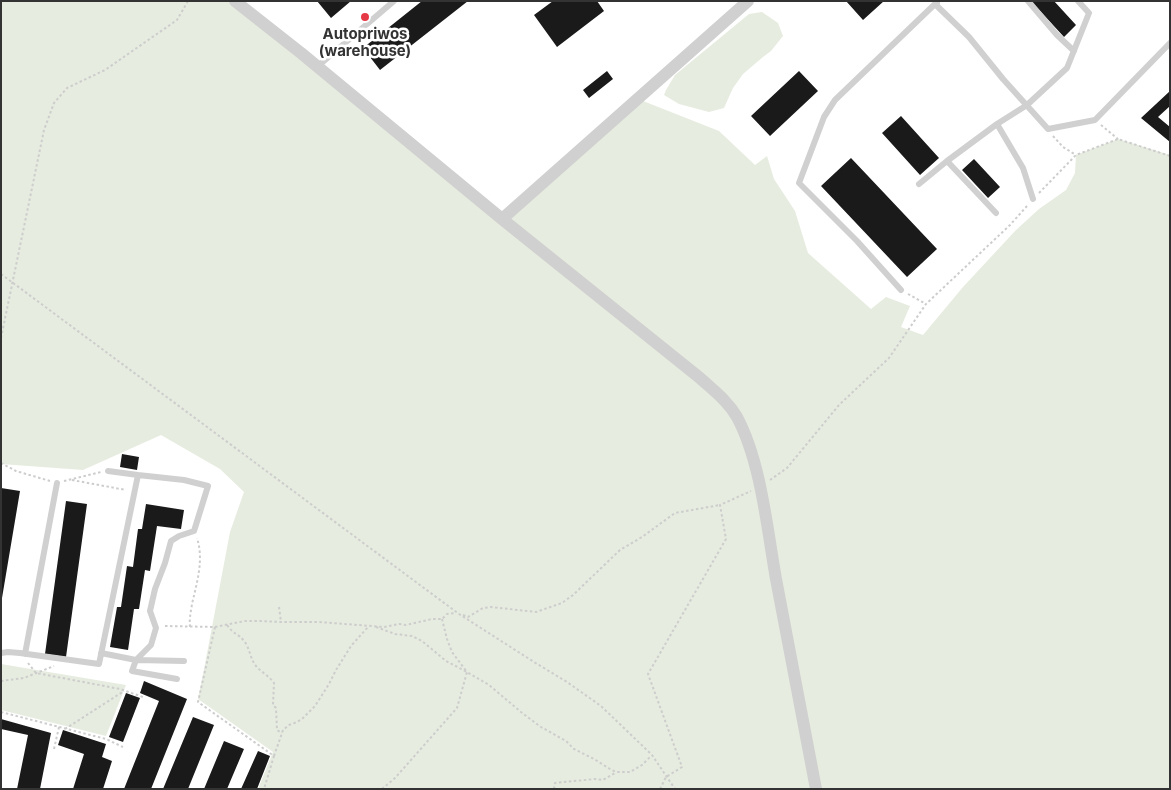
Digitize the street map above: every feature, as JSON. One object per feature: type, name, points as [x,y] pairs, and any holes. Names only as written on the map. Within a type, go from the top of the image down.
[{"type":"street","points":[[235,1],[318,66],[502,219],[700,378],[725,400],[734,411],[752,456],[760,486],[816,789]]},
{"type":"street","points":[[502,219],[748,1]]},
{"type":"lane","points":[[318,66],[394,1]]},
{"type":"lane","points":[[1028,1],[1074,51]]},
{"type":"lane","points":[[919,184],[996,124],[1027,104],[1067,68],[1089,13],[1078,1]]},
{"type":"lane","points":[[901,290],[799,183],[824,117],[834,100],[937,3],[969,36],[1003,79],[1048,129],[1095,120],[1170,43]]},
{"type":"lane","points":[[996,124],[1023,168],[1033,199]]},
{"type":"lane","points":[[947,161],[996,214]]},
{"type":"lane","points":[[108,471],[184,480],[208,486],[194,531],[171,541],[165,563],[154,589],[150,611],[156,628],[151,645],[136,660],[132,671],[177,679]]},
{"type":"lane","points":[[1,653],[23,653],[99,664],[138,475]]},
{"type":"lane","points":[[23,653],[57,484]]},
{"type":"lane","points":[[101,653],[136,660],[184,661]]},
{"type":"path","points":[[1,338],[44,130],[54,103],[68,88],[106,70],[177,20],[188,1]]},
{"type":"path","points":[[1095,120],[1118,139],[1170,156]]},
{"type":"path","points":[[1048,129],[1063,147],[1076,155]]},
{"type":"path","points":[[156,628],[166,626],[215,627],[245,621],[312,622],[384,627],[442,619],[451,613],[468,617],[480,609],[491,607],[536,612],[562,603],[574,596],[620,550],[675,513],[720,505],[760,486],[787,468],[839,405],[888,358],[926,304],[1010,224],[1076,155],[1118,139]]},
{"type":"path","points":[[1,274],[459,614],[567,682],[601,706],[652,755],[675,789]]},
{"type":"path","points":[[901,290],[926,304]]},
{"type":"path","points":[[1,463],[16,471],[57,484],[70,479],[108,471]]},
{"type":"path","points":[[70,479],[134,492]]},
{"type":"path","points":[[660,789],[666,777],[682,767],[648,674],[726,539],[720,505]]},
{"type":"path","points":[[190,626],[189,618],[201,557],[200,547],[194,531]]},
{"type":"path","points":[[279,607],[281,622]]},
{"type":"path","points":[[442,619],[452,652],[467,672]]},
{"type":"path","points":[[227,624],[231,630],[242,638],[257,667],[274,683],[273,705],[276,708],[277,730],[282,734]]},
{"type":"path","points":[[264,789],[283,730],[302,719],[319,701],[351,646],[368,627],[367,625]]},
{"type":"path","points":[[374,626],[395,634],[412,636],[427,644],[446,661],[489,685],[541,728],[616,772],[630,772],[642,765],[652,755]]},
{"type":"path","points":[[215,627],[198,702],[274,756]]},
{"type":"path","points":[[23,653],[36,673],[124,691],[143,697]]},
{"type":"path","points":[[1,681],[24,678],[69,660]]},
{"type":"path","points":[[382,789],[395,778],[457,708],[467,672]]},
{"type":"path","points":[[65,729],[124,691]]},
{"type":"path","points":[[1,712],[106,739],[123,747]]},
{"type":"path","points":[[54,749],[59,727]]},
{"type":"path","points":[[554,789],[555,784],[603,780],[616,772]]},
{"type":"shaded area","points":[[1,1],[235,1],[502,219],[638,99],[719,131],[755,165],[767,156],[774,179],[795,211],[808,253],[871,309],[886,297],[910,306],[901,327],[923,335],[963,287],[1016,230],[1039,209],[1066,190],[1075,173],[1076,155],[1118,139],[1170,155],[1170,789],[258,789],[273,752],[198,699],[230,532],[244,492],[220,469],[161,435],[83,470],[1,464]]},
{"type":"shaded area","points":[[762,12],[778,23],[783,36],[771,51],[743,74],[733,88],[724,108],[709,112],[679,104],[664,95],[675,75],[749,14]]},
{"type":"shaded area","points":[[1,664],[126,685],[106,736],[1,710]]},
{"type":"building","points":[[317,1],[351,1],[331,18]]},
{"type":"building","points":[[422,1],[468,1],[380,70],[363,48]]},
{"type":"building","points":[[553,1],[597,1],[604,11],[557,47],[534,15]]},
{"type":"building","points":[[846,1],[884,1],[863,20]]},
{"type":"building","points":[[1031,1],[1054,1],[1076,25],[1064,37]]},
{"type":"building","points":[[607,71],[613,79],[589,98],[583,90]]},
{"type":"building","points":[[799,71],[818,91],[770,136],[751,116]]},
{"type":"building","points":[[1170,91],[1170,106],[1158,117],[1170,127],[1170,142],[1141,118]]},
{"type":"building","points":[[901,116],[939,158],[920,175],[882,133]]},
{"type":"building","points":[[851,158],[937,249],[907,277],[821,186]]},
{"type":"building","points":[[974,159],[1000,187],[988,198],[962,170]]},
{"type":"building","points":[[122,454],[139,457],[137,470],[120,467]]},
{"type":"building","points":[[1,488],[20,491],[2,598],[1,598]]},
{"type":"building","points":[[66,501],[87,504],[66,657],[45,654]]},
{"type":"building","points":[[146,504],[184,510],[181,529],[157,526],[150,571],[145,570],[139,609],[134,609],[128,650],[110,647],[117,607],[121,607],[127,566],[133,567],[138,529],[142,529]]},
{"type":"building","points":[[144,681],[187,699],[151,789],[124,789],[159,701],[140,693]]},
{"type":"building","points":[[126,693],[140,698],[123,742],[109,737]]},
{"type":"building","points":[[193,717],[214,725],[188,789],[163,789]]},
{"type":"building","points":[[1,719],[51,733],[40,789],[17,789],[28,735],[1,729]]},
{"type":"building","points":[[63,730],[106,744],[102,757],[112,761],[103,789],[73,789],[84,754],[58,745]]},
{"type":"building","points":[[224,741],[244,749],[227,789],[204,789]]},
{"type":"building","points":[[258,751],[270,756],[257,789],[241,789]]},
{"type":"place","name":"Autopriwos (warehouse)","points":[[365,17]]}]
